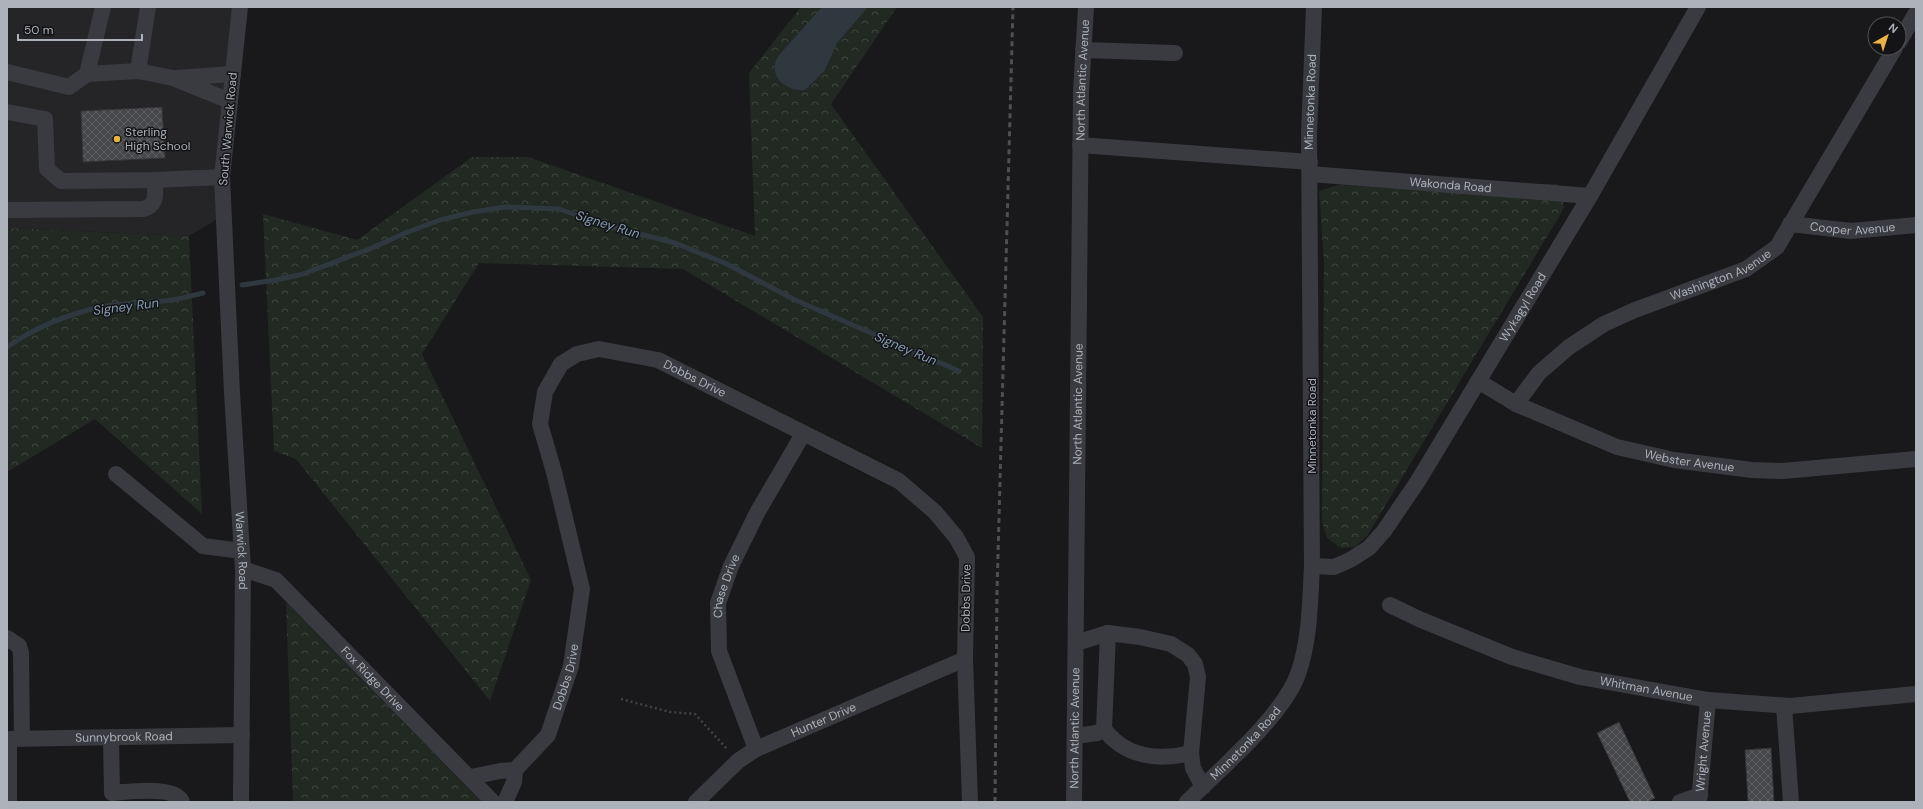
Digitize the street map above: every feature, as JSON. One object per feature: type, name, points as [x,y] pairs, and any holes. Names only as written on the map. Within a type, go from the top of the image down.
[{"type":"street","points":[[87,74],[103,7]]},
{"type":"street","points":[[138,71],[148,7]]},
{"type":"street","name":"South Warwick Road","points":[[228,300],[222,177],[240,7]]},
{"type":"street","name":"North Atlantic Avenue","points":[[1074,802],[1080,145],[1086,7]]},
{"type":"street","name":"Minnetonka Road","points":[[1187,802],[1262,726],[1285,698],[1298,674],[1308,630],[1312,566],[1309,134],[1314,7]]},
{"type":"street","name":"Wykagyl Road","points":[[1312,566],[1334,567],[1350,560],[1369,548],[1384,531],[1418,481],[1590,196],[1698,7]]},
{"type":"street","points":[[1907,28],[1916,13]]},
{"type":"street","points":[[1083,50],[1175,53]]},
{"type":"street","name":"Washington Avenue","points":[[1516,404],[1539,373],[1569,347],[1604,324],[1635,310],[1746,269],[1777,247],[1890,56]]},
{"type":"street","points":[[7,72],[69,87],[87,74],[138,71],[173,78],[230,101]]},
{"type":"street","points":[[173,78],[233,74]]},
{"type":"street","points":[[7,112],[45,119],[47,169],[61,181],[155,180],[222,177]]},
{"type":"street","name":"Wakonda Road","points":[[1080,145],[1590,196]]},
{"type":"street","points":[[7,210],[143,210],[151,208],[155,202],[155,180]]},
{"type":"street","name":"Cooper Avenue","points":[[1790,224],[1850,231],[1916,225]]},
{"type":"street","name":"Warwick Road","points":[[228,300],[243,569],[241,802]]},
{"type":"street","name":"Dobbs Drive","points":[[505,802],[514,782],[516,770],[548,735],[571,666],[582,589],[554,472],[540,424],[545,392],[561,364],[577,354],[599,349],[658,360],[899,481],[935,512],[956,537],[967,557],[965,659],[970,802]]},
{"type":"street","name":"Webster Avenue","points":[[1478,381],[1516,404],[1617,447],[1674,460],[1712,466],[1783,471],[1916,459]]},
{"type":"street","name":"Chase Drive","points":[[756,750],[719,651],[718,603],[734,559],[757,513],[804,434]]},
{"type":"street","points":[[116,474],[203,546],[242,551]]},
{"type":"street","name":"Fox Ridge Drive","points":[[243,569],[276,580],[493,802]]},
{"type":"street","name":"Whitman Avenue","points":[[1390,605],[1419,619],[1512,657],[1580,677],[1708,700],[1784,706],[1916,694]]},
{"type":"street","points":[[1076,643],[1108,633],[1140,637],[1170,644],[1188,655],[1195,664],[1198,677],[1191,753],[1193,768],[1203,786]]},
{"type":"street","points":[[1108,633],[1104,729],[1112,740],[1127,748],[1152,757],[1174,757],[1191,753]]},
{"type":"street","points":[[7,638],[19,646],[21,653],[9,802]]},
{"type":"street","name":"Hunter Drive","points":[[696,802],[738,761],[756,750],[965,659]]},
{"type":"street","name":"Wright Avenue","points":[[1700,799],[1708,700]]},
{"type":"street","points":[[1784,706],[1791,802]]},
{"type":"street","points":[[1075,736],[1097,734],[1104,729]]},
{"type":"street","name":"Sunnybrook Road","points":[[13,739],[242,736]]},
{"type":"street","points":[[111,737],[112,793],[167,791],[176,795],[182,802]]},
{"type":"street","points":[[470,777],[500,771],[516,770]]},
{"type":"street","points":[[1680,802],[1700,799]]},
{"type":"path","points":[[620,699],[670,712],[695,714],[738,761]]},
{"type":"shaded area","name":"Sterling High School","points":[[7,7],[240,7],[224,215],[189,236],[7,228]]},
{"type":"shaded area","points":[[822,7],[868,7],[837,43],[825,70],[805,90],[794,89],[784,84],[776,76],[775,62],[779,55]]},
{"type":"green space","points":[[801,7],[897,7],[831,104],[983,317],[982,448],[683,269],[479,263],[422,354],[531,580],[490,701],[296,459],[274,451],[263,214],[357,240],[472,157],[528,157],[755,236],[749,73]]},
{"type":"green space","points":[[1558,184],[1564,207],[1560,215],[1367,536],[1355,547],[1341,548],[1327,538],[1322,522],[1324,262],[1319,191],[1339,185],[1507,196],[1518,185]]},
{"type":"green space","points":[[7,228],[189,236],[202,514],[95,419],[7,472]]},
{"type":"green space","points":[[286,602],[481,802],[293,802]]},
{"type":"building","points":[[162,107],[165,158],[83,162],[81,111]]},
{"type":"building","points":[[1619,722],[1655,798],[1647,802],[1630,802],[1597,733]]},
{"type":"building","points":[[1771,748],[1774,802],[1748,802],[1745,750]]},
{"type":"waterway","name":"Signey Run","points":[[242,285],[303,274],[440,220],[473,212],[506,207],[559,209],[605,225],[675,243],[727,264],[795,300],[959,371]]},
{"type":"waterway","name":"Signey Run","points":[[7,347],[46,325],[88,310],[116,305],[184,298],[203,293]]},
{"type":"railway","points":[[995,802],[997,591],[1013,7]]},
{"type":"place","name":"Sterling High School","points":[[117,139]]}]
